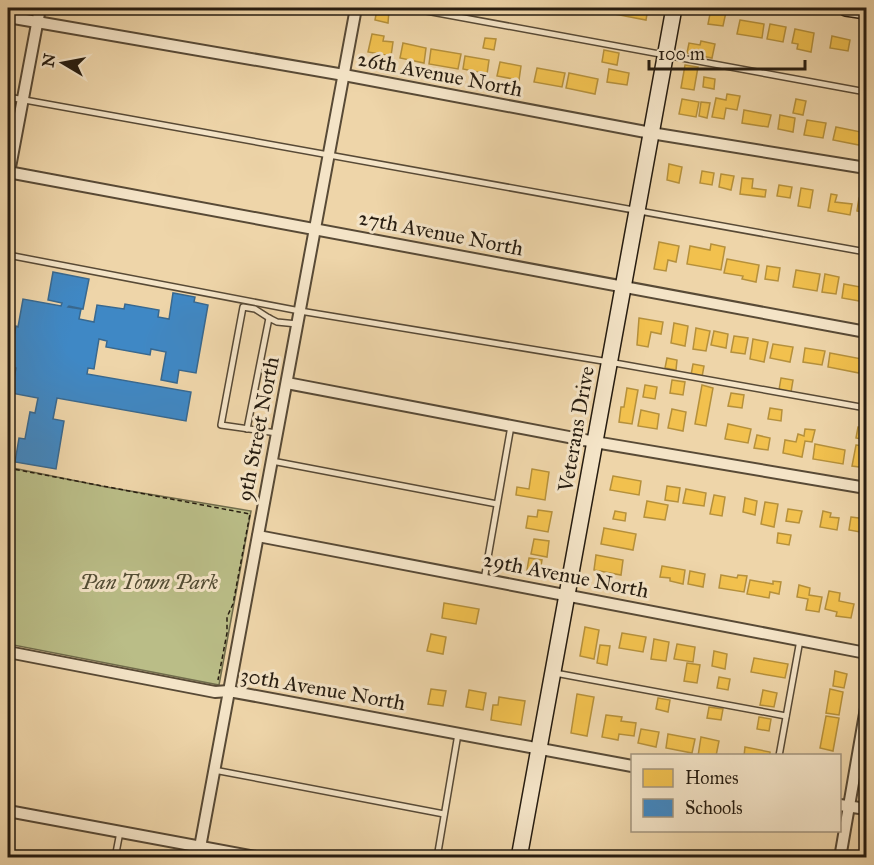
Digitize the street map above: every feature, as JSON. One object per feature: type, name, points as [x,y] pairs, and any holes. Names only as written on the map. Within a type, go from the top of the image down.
[{"type":"main road","name":"Veterans Drive","points":[[519,858],[674,8]]},
{"type":"main road","points":[[846,8],[867,11]]},
{"type":"street","points":[[8,174],[39,8]]},
{"type":"street","name":"9th Street North","points":[[199,852],[356,8]]},
{"type":"street","name":"26th Avenue North","points":[[8,17],[344,75],[651,133],[867,168]]},
{"type":"street","name":"27th Avenue North","points":[[8,174],[867,332]]},
{"type":"street","points":[[287,383],[595,442],[867,488]]},
{"type":"street","name":"29th Avenue North","points":[[258,536],[867,653]]},
{"type":"street","name":"30th Avenue North","points":[[9,653],[215,692],[229,691],[631,766]]},
{"type":"street","points":[[840,858],[844,805],[867,708]]},
{"type":"street","points":[[844,805],[867,809]]},
{"type":"street","points":[[8,811],[120,832],[199,852],[261,858]]},
{"type":"lane","points":[[410,8],[867,92]]},
{"type":"lane","points":[[8,97],[867,252]]},
{"type":"lane","points":[[8,255],[300,310],[867,408]]},
{"type":"lane","points":[[278,433],[221,425],[243,308],[255,309],[277,322],[297,324]]},
{"type":"lane","points":[[248,429],[269,318]]},
{"type":"lane","points":[[484,580],[511,426]]},
{"type":"lane","points":[[272,461],[498,504]]},
{"type":"lane","points":[[779,754],[800,640]]},
{"type":"lane","points":[[8,670],[9,653]]},
{"type":"lane","points":[[554,672],[786,716]]},
{"type":"lane","points":[[437,858],[458,734]]},
{"type":"lane","points":[[214,770],[444,814]]},
{"type":"lane","points":[[116,858],[120,832]]},
{"type":"path","points":[[8,468],[250,514],[233,604],[227,617],[227,633],[217,684]]},
{"type":"green space","name":"Pan Town Park","points":[[8,467],[106,487],[251,511],[219,685],[8,644]]},
{"type":"building: Homes","points":[[615,8],[648,8],[646,20],[614,14]]},
{"type":"building: Homes","points":[[377,9],[389,11],[388,23],[375,20]]},
{"type":"building: Homes","points":[[711,9],[726,12],[723,26],[708,24]]},
{"type":"building: Homes","points":[[740,20],[764,24],[762,38],[737,34]]},
{"type":"building: Homes","points":[[770,24],[786,27],[783,42],[767,39]]},
{"type":"building: Homes","points":[[795,29],[814,33],[811,52],[797,49],[798,44],[792,43]]},
{"type":"building: Homes","points":[[372,34],[384,36],[383,41],[393,42],[391,56],[368,52]]},
{"type":"building: Homes","points":[[832,36],[850,40],[848,51],[830,48]]},
{"type":"building: Homes","points":[[485,38],[496,39],[494,50],[483,48]]},
{"type":"building: Homes","points":[[701,41],[715,44],[712,58],[687,53],[689,43],[700,45]]},
{"type":"building: Homes","points":[[403,43],[426,48],[424,63],[400,58]]},
{"type":"building: Homes","points":[[431,49],[461,54],[458,69],[429,64]]},
{"type":"building: Homes","points":[[604,50],[619,53],[617,65],[602,62]]},
{"type":"building: Homes","points":[[465,56],[489,60],[487,74],[463,69]]},
{"type":"building: Homes","points":[[500,62],[521,66],[519,80],[497,76]]},
{"type":"building: Homes","points":[[685,65],[698,67],[694,90],[681,88]]},
{"type":"building: Homes","points":[[537,68],[565,73],[562,87],[534,82]]},
{"type":"building: Homes","points":[[609,69],[629,73],[627,85],[607,82]]},
{"type":"building: Homes","points":[[569,73],[598,79],[595,94],[566,88]]},
{"type":"building: Homes","points":[[704,77],[715,79],[714,89],[703,87]]},
{"type":"building: Homes","points":[[727,94],[740,96],[737,110],[726,108],[724,119],[712,117],[716,98],[726,100]]},
{"type":"building: Homes","points":[[682,99],[699,102],[696,117],[679,114]]},
{"type":"building: Homes","points":[[796,99],[806,101],[803,115],[793,113]]},
{"type":"building: Homes","points":[[701,102],[710,103],[707,118],[699,116]]},
{"type":"building: Homes","points":[[744,110],[771,115],[768,127],[742,123]]},
{"type":"building: Homes","points":[[780,115],[795,118],[793,132],[778,129]]},
{"type":"building: Homes","points":[[807,120],[826,123],[823,138],[804,135]]},
{"type":"building: Homes","points":[[836,127],[866,133],[864,146],[833,140]]},
{"type":"building: Homes","points":[[669,164],[682,167],[679,183],[667,180]]},
{"type":"building: Homes","points":[[702,171],[714,173],[712,185],[700,183]]},
{"type":"building: Homes","points":[[721,174],[734,176],[731,190],[719,187]]},
{"type":"building: Homes","points":[[742,178],[753,179],[752,188],[766,190],[765,197],[740,194]]},
{"type":"building: Homes","points":[[779,185],[792,187],[790,198],[777,196]]},
{"type":"building: Homes","points":[[801,188],[813,190],[810,208],[798,206]]},
{"type":"building: Homes","points":[[831,194],[837,195],[835,202],[852,204],[850,215],[828,211]]},
{"type":"building: Homes","points":[[859,198],[866,199],[866,213],[857,211]]},
{"type":"building: Homes","points":[[659,242],[679,246],[676,262],[668,260],[666,271],[654,269]]},
{"type":"building: Homes","points":[[711,244],[725,247],[721,270],[687,264],[690,246],[710,250]]},
{"type":"building: Homes","points":[[727,259],[759,265],[756,282],[742,279],[743,276],[724,273]]},
{"type":"building: Homes","points":[[767,266],[780,268],[778,281],[765,279]]},
{"type":"building: Homes","points":[[796,270],[820,274],[817,291],[793,287]]},
{"type":"building: Homes","points":[[825,274],[839,277],[836,294],[822,292]]},
{"type":"building: Homes","points":[[844,284],[866,288],[865,302],[842,298]]},
{"type":"building: Homes","points":[[639,318],[663,322],[661,334],[651,332],[648,347],[637,345]]},
{"type":"building: Homes","points":[[674,323],[688,326],[685,346],[671,343]]},
{"type":"building: Homes","points":[[696,328],[710,331],[706,351],[693,349]]},
{"type":"building: Homes","points":[[714,331],[728,334],[726,348],[711,345]]},
{"type":"building: Homes","points":[[734,336],[748,338],[745,354],[731,352]]},
{"type":"building: Homes","points":[[753,339],[768,342],[764,362],[750,359]]},
{"type":"building: Homes","points":[[773,344],[793,347],[790,362],[770,358]]},
{"type":"building: Homes","points":[[805,348],[825,351],[822,365],[803,362]]},
{"type":"building: Homes","points":[[830,353],[862,359],[859,373],[828,367]]},
{"type":"building: Homes","points":[[667,358],[677,360],[676,370],[665,368]]},
{"type":"building: Homes","points":[[693,364],[704,366],[702,377],[691,375]]},
{"type":"building: Homes","points":[[781,378],[793,380],[791,392],[779,390]]},
{"type":"building: Homes","points":[[672,380],[685,382],[683,395],[670,393]]},
{"type":"building: Homes","points":[[645,385],[657,387],[655,399],[643,397]]},
{"type":"building: Homes","points":[[702,385],[713,388],[706,426],[695,424]]},
{"type":"building: Homes","points":[[627,388],[638,390],[632,424],[619,422]]},
{"type":"building: Homes","points":[[731,393],[744,395],[742,408],[728,406]]},
{"type":"building: Homes","points":[[770,408],[782,410],[781,421],[768,419]]},
{"type":"building: Homes","points":[[672,409],[686,412],[683,431],[668,428]]},
{"type":"building: Homes","points":[[641,410],[659,414],[657,429],[638,426]]},
{"type":"building: Homes","points":[[728,424],[751,429],[748,443],[725,439]]},
{"type":"building: Homes","points":[[858,427],[866,428],[866,440],[856,438]]},
{"type":"building: Homes","points":[[805,429],[815,430],[812,442],[805,441],[802,457],[783,453],[785,440],[796,442],[798,434],[804,436]]},
{"type":"building: Homes","points":[[757,435],[770,438],[768,450],[754,448]]},
{"type":"building: Homes","points":[[815,444],[845,450],[843,464],[813,459]]},
{"type":"building: Homes","points":[[856,445],[863,446],[862,454],[866,455],[866,468],[852,466]]},
{"type":"building: Homes","points":[[532,469],[549,472],[545,500],[516,495],[517,487],[529,489]]},
{"type":"building: Homes","points":[[613,476],[641,481],[639,495],[610,490]]},
{"type":"building: Homes","points":[[667,486],[680,488],[678,502],[665,500]]},
{"type":"building: Homes","points":[[686,489],[706,493],[704,506],[683,503]]},
{"type":"building: Homes","points":[[714,495],[725,497],[722,516],[710,514]]},
{"type":"building: Homes","points":[[745,498],[757,501],[755,515],[743,512]]},
{"type":"building: Homes","points":[[647,501],[668,505],[665,520],[644,517]]},
{"type":"building: Homes","points":[[765,502],[778,504],[774,527],[761,524]]},
{"type":"building: Homes","points":[[788,509],[802,511],[799,523],[786,521]]},
{"type":"building: Homes","points":[[538,510],[552,512],[548,532],[526,528],[528,516],[537,517]]},
{"type":"building: Homes","points":[[615,511],[626,513],[625,521],[613,519]]},
{"type":"building: Homes","points":[[823,511],[831,513],[830,517],[839,518],[837,530],[820,527]]},
{"type":"building: Homes","points":[[851,517],[866,519],[866,533],[849,530]]},
{"type":"building: Homes","points":[[604,528],[636,534],[633,550],[601,544]]},
{"type":"building: Homes","points":[[778,533],[791,535],[789,545],[777,543]]},
{"type":"building: Homes","points":[[534,539],[549,541],[547,557],[531,554]]},
{"type":"building: Homes","points":[[596,555],[623,560],[621,575],[594,570]]},
{"type":"building: Homes","points":[[529,558],[542,560],[540,572],[527,570]]},
{"type":"building: Homes","points":[[662,566],[685,570],[683,584],[670,581],[670,578],[660,577]]},
{"type":"building: Homes","points":[[690,571],[705,574],[703,587],[688,584]]},
{"type":"building: Homes","points":[[721,575],[737,578],[738,575],[747,576],[744,592],[719,588]]},
{"type":"building: Homes","points":[[750,580],[773,584],[773,581],[781,582],[779,594],[770,592],[769,598],[747,594]]},
{"type":"building: Homes","points":[[799,585],[810,588],[809,595],[822,597],[819,612],[806,610],[808,599],[797,597]]},
{"type":"building: Homes","points":[[829,591],[840,593],[839,601],[854,604],[851,618],[836,616],[837,612],[825,609]]},
{"type":"building: Homes","points":[[444,603],[479,609],[476,624],[442,618]]},
{"type":"building: Homes","points":[[585,627],[599,630],[594,659],[580,656]]},
{"type":"building: Homes","points":[[622,633],[646,637],[643,652],[619,648]]},
{"type":"building: Homes","points":[[431,634],[446,637],[443,654],[427,651]]},
{"type":"building: Homes","points":[[654,639],[669,642],[666,661],[651,659]]},
{"type":"building: Homes","points":[[677,644],[695,647],[693,662],[674,659]]},
{"type":"building: Homes","points":[[600,645],[610,646],[607,665],[597,663]]},
{"type":"building: Homes","points":[[714,651],[727,654],[725,669],[712,666]]},
{"type":"building: Homes","points":[[754,658],[788,664],[785,678],[751,672]]},
{"type":"building: Homes","points":[[687,663],[700,665],[697,683],[684,681]]},
{"type":"building: Homes","points":[[835,671],[847,674],[844,688],[833,686]]},
{"type":"building: Homes","points":[[719,677],[730,679],[728,690],[717,688]]},
{"type":"building: Homes","points":[[431,689],[446,691],[443,706],[428,704]]},
{"type":"building: Homes","points":[[830,689],[843,692],[839,715],[826,713]]},
{"type":"building: Homes","points":[[469,690],[486,693],[483,710],[466,707]]},
{"type":"building: Homes","points":[[763,690],[777,693],[774,707],[760,705]]},
{"type":"building: Homes","points":[[577,694],[594,697],[587,736],[571,733]]},
{"type":"building: Homes","points":[[499,697],[525,701],[521,725],[491,720],[493,705],[498,705]]},
{"type":"building: Homes","points":[[658,698],[670,700],[668,712],[656,709]]},
{"type":"building: Homes","points":[[709,707],[723,709],[721,720],[707,718]]},
{"type":"building: Homes","points":[[606,715],[622,717],[621,721],[636,723],[634,736],[619,734],[618,740],[602,737]]},
{"type":"building: Homes","points":[[826,716],[839,718],[833,751],[820,748]]},
{"type":"building: Homes","points":[[759,717],[771,719],[769,731],[757,729]]},
{"type":"building: Homes","points":[[641,729],[659,732],[656,747],[638,743]]},
{"type":"building: Homes","points":[[668,734],[695,739],[692,753],[666,748]]},
{"type":"building: Homes","points":[[701,737],[719,741],[716,754],[698,754]]},
{"type":"building: Homes","points":[[745,747],[770,752],[770,754],[744,754]]},
{"type":"building: Schools","points":[[53,272],[89,279],[83,309],[68,307],[81,309],[79,319],[94,322],[97,305],[124,309],[125,304],[159,310],[158,317],[169,319],[173,293],[195,297],[194,302],[208,305],[196,373],[179,370],[177,383],[161,380],[166,352],[151,349],[150,355],[106,347],[107,341],[99,339],[94,369],[88,368],[87,374],[191,392],[186,421],[57,398],[53,419],[64,421],[56,469],[15,462],[19,438],[25,439],[30,412],[35,413],[38,398],[11,393],[16,368],[8,366],[16,326],[18,327],[23,299],[61,306],[62,303],[48,300]]}]
